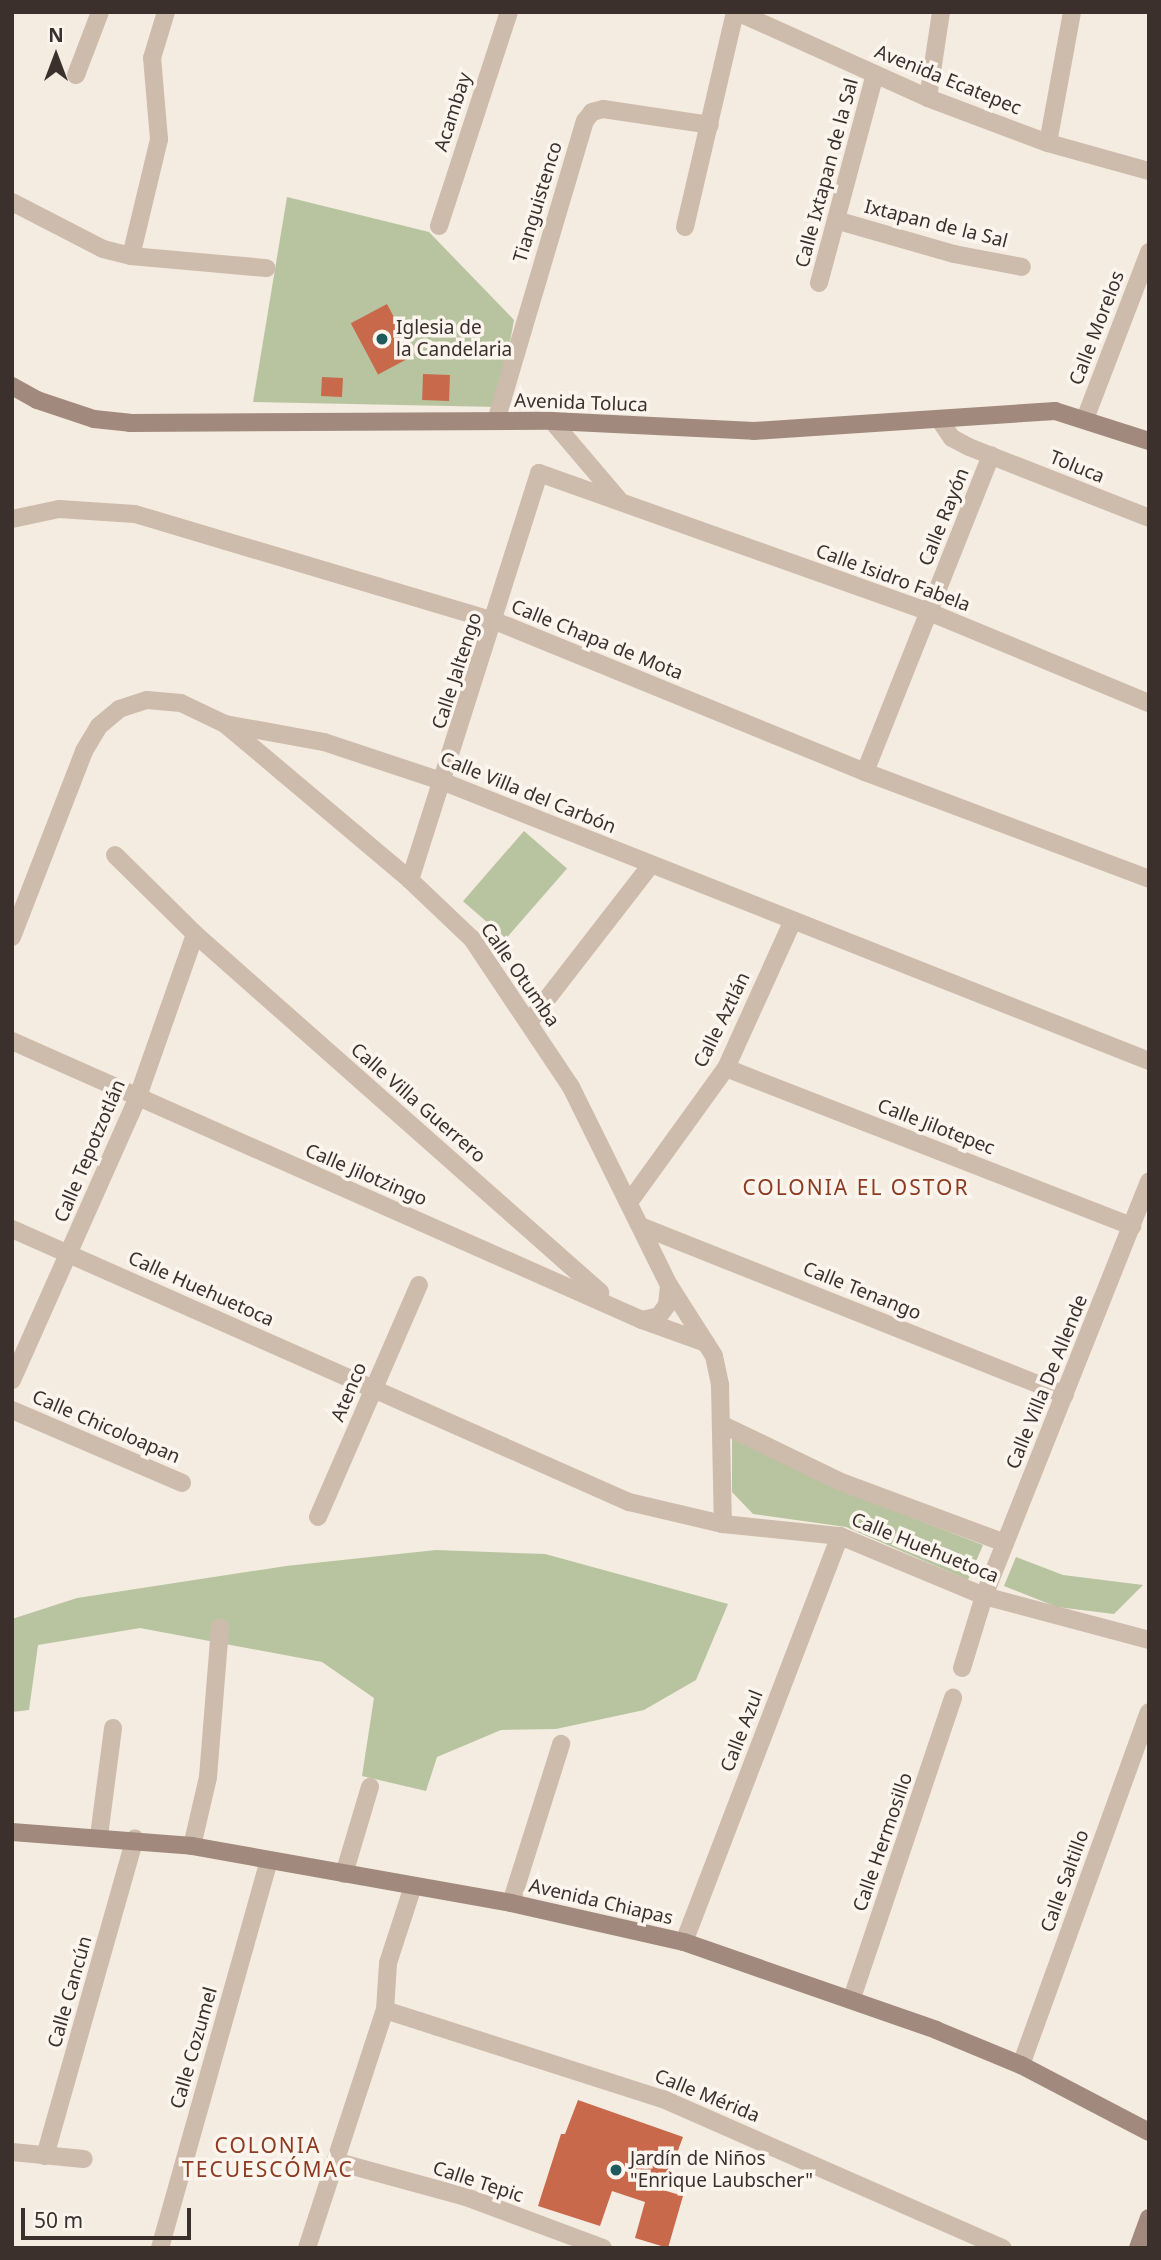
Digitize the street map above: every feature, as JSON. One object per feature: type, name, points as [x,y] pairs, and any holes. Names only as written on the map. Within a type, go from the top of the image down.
[{"type":"street","points":[[76,75],[100,12]]},
{"type":"street","points":[[131,256],[159,139],[152,58],[166,12]]},
{"type":"street","name":"Acambay","points":[[439,226],[509,12]]},
{"type":"street","points":[[685,227],[736,12]]},
{"type":"street","name":"Avenida Ecatepec","points":[[736,12],[775,21],[875,74],[928,97],[1048,143],[1149,171]]},
{"type":"street","points":[[928,97],[941,12]]},
{"type":"street","points":[[1048,143],[1072,12]]},
{"type":"street","name":"Calle Ixtapan de la Sal","points":[[819,283],[839,221],[875,74]]},
{"type":"street","name":"Tianguistenco","points":[[496,421],[585,121],[592,112],[603,109],[710,125]]},
{"type":"street","points":[[12,202],[83,240],[131,256],[266,268]]},
{"type":"street","name":"Ixtapan de la Sal","points":[[839,221],[954,254],[1022,267]]},
{"type":"street","name":"Calle Morelos","points":[[1085,419],[1149,252]]},
{"type":"street","name":"Avenida Toluca","points":[[12,386],[37,400],[94,419],[130,423],[552,421],[754,431],[1055,411],[1149,441]]},
{"type":"street","name":"Calle Rayón","points":[[865,772],[991,455],[952,438],[939,419]]},
{"type":"street","name":"Calle Isidro Fabela","points":[[552,421],[620,501]]},
{"type":"street","name":"Toluca","points":[[991,455],[1149,518]]},
{"type":"street","name":"Calle Isidro Fabela","points":[[539,473],[929,612],[1149,703]]},
{"type":"street","name":"Calle Jaltengo","points":[[410,880],[444,782],[539,473]]},
{"type":"street","name":"Calle Chapa de Mota","points":[[12,519],[59,509],[135,514],[495,621],[865,772],[1149,879]]},
{"type":"street","name":"Calle Villa del Carbón","points":[[12,937],[84,751],[99,726],[119,709],[147,700],[181,703],[225,724],[324,742],[444,782],[1149,1061]]},
{"type":"street","name":"Calle Otumba","points":[[225,724],[410,880],[472,939],[571,1087],[643,1227],[669,1285],[714,1356],[720,1385],[723,1524]]},
{"type":"street","name":"Calle Villa Guerrero","points":[[115,855],[195,934],[613,1304]]},
{"type":"street","points":[[529,1022],[651,865]]},
{"type":"street","name":"Calle Aztlán","points":[[630,1201],[726,1068],[793,920]]},
{"type":"street","name":"Calle Tepotzotlán","points":[[12,1380],[137,1099],[195,934]]},
{"type":"street","name":"Calle Jilotzingo","points":[[12,1041],[137,1099],[613,1304],[642,1320],[706,1343]]},
{"type":"street","name":"Calle Jilotepec","points":[[726,1068],[1132,1226]]},
{"type":"street","name":"Calle Villa De Allende","points":[[984,1596],[1149,1182]]},
{"type":"street","name":"Calle Tenango","points":[[643,1227],[1065,1395]]},
{"type":"street","name":"Calle Huehuetoca","points":[[12,1228],[629,1502],[723,1524],[840,1536],[984,1596],[1148,1637]]},
{"type":"street","name":"Atenco","points":[[318,1517],[419,1285]]},
{"type":"street","points":[[642,1320],[659,1315],[667,1305],[669,1285]]},
{"type":"street","name":"Calle Chicoloapan","points":[[12,1410],[183,1483]]},
{"type":"street","points":[[722,1424],[841,1482],[1005,1543]]},
{"type":"street","name":"Calle Azul","points":[[684,1942],[840,1536]]},
{"type":"street","points":[[961,1668],[984,1596]]},
{"type":"street","points":[[192,1846],[208,1777],[220,1627]]},
{"type":"street","name":"Calle Hermosillo","points":[[852,1998],[953,1698]]},
{"type":"street","name":"Calle Saltillo","points":[[1021,2065],[1143,1748],[1149,1712]]},
{"type":"street","points":[[99,1836],[113,1728]]},
{"type":"street","points":[[512,1903],[561,1744]]},
{"type":"street","points":[[344,1874],[370,1787]]},
{"type":"street","name":"Avenida Chiapas","points":[[12,1832],[99,1836],[192,1846],[512,1903],[684,1942],[852,1998],[1021,2065],[1149,2132]]},
{"type":"street","name":"Calle Cancún","points":[[45,2155],[135,1839]]},
{"type":"street","name":"Calle Cozumel","points":[[160,2248],[269,1860]]},
{"type":"street","points":[[307,2248],[338,2162],[385,2010],[388,1963],[413,1886]]},
{"type":"street","name":"Calle Mérida","points":[[385,2010],[663,2099],[1003,2248]]},
{"type":"street","points":[[12,2152],[84,2159]]},
{"type":"street","name":"Calle Tepic","points":[[338,2162],[466,2197],[603,2248]]},
{"type":"street","points":[[1138,2248],[1149,2218]]},
{"type":"green space","points":[[287,197],[429,232],[514,320],[498,407],[253,402]]},
{"type":"green space","points":[[524,831],[567,868],[506,939],[463,901]]},
{"type":"green space","points":[[732,1438],[833,1487],[983,1545],[968,1580],[846,1527],[753,1514],[732,1492]]},
{"type":"green space","points":[[436,1550],[545,1554],[728,1604],[696,1680],[644,1710],[556,1729],[501,1730],[437,1757],[426,1791],[362,1776],[374,1698],[322,1662],[140,1628],[38,1645],[29,1710],[12,1712],[12,1619],[77,1598],[286,1566]]},
{"type":"green space","points":[[1016,1557],[1063,1575],[1143,1585],[1114,1614],[1057,1607],[1004,1586]]},
{"type":"building","name":"Iglesia de la Candelaria","points":[[387,304],[414,355],[378,374],[351,323]]},
{"type":"building","points":[[423,374],[450,375],[449,401],[422,400]]},
{"type":"building","points":[[322,377],[343,378],[342,397],[321,396]]},
{"type":"building","name":"Jardín de Niños \"Enrique Laubscher\"","points":[[578,2100],[683,2137],[663,2190],[683,2196],[668,2248],[635,2238],[645,2202],[612,2191],[600,2226],[538,2206],[561,2134],[565,2134]]},
{"type":"place","name":"Iglesia de la Candelaria","points":[[382,339]]},
{"type":"place","name":"Jardín de Niños \"Enrique Laubscher\"","points":[[616,2170]]},
{"type":"district","name":"COLONIA EL OSTOR","points":[[856,1187]]},
{"type":"district","name":"COLONIA TECUESCÓMAC","points":[[268,2157]]}]
